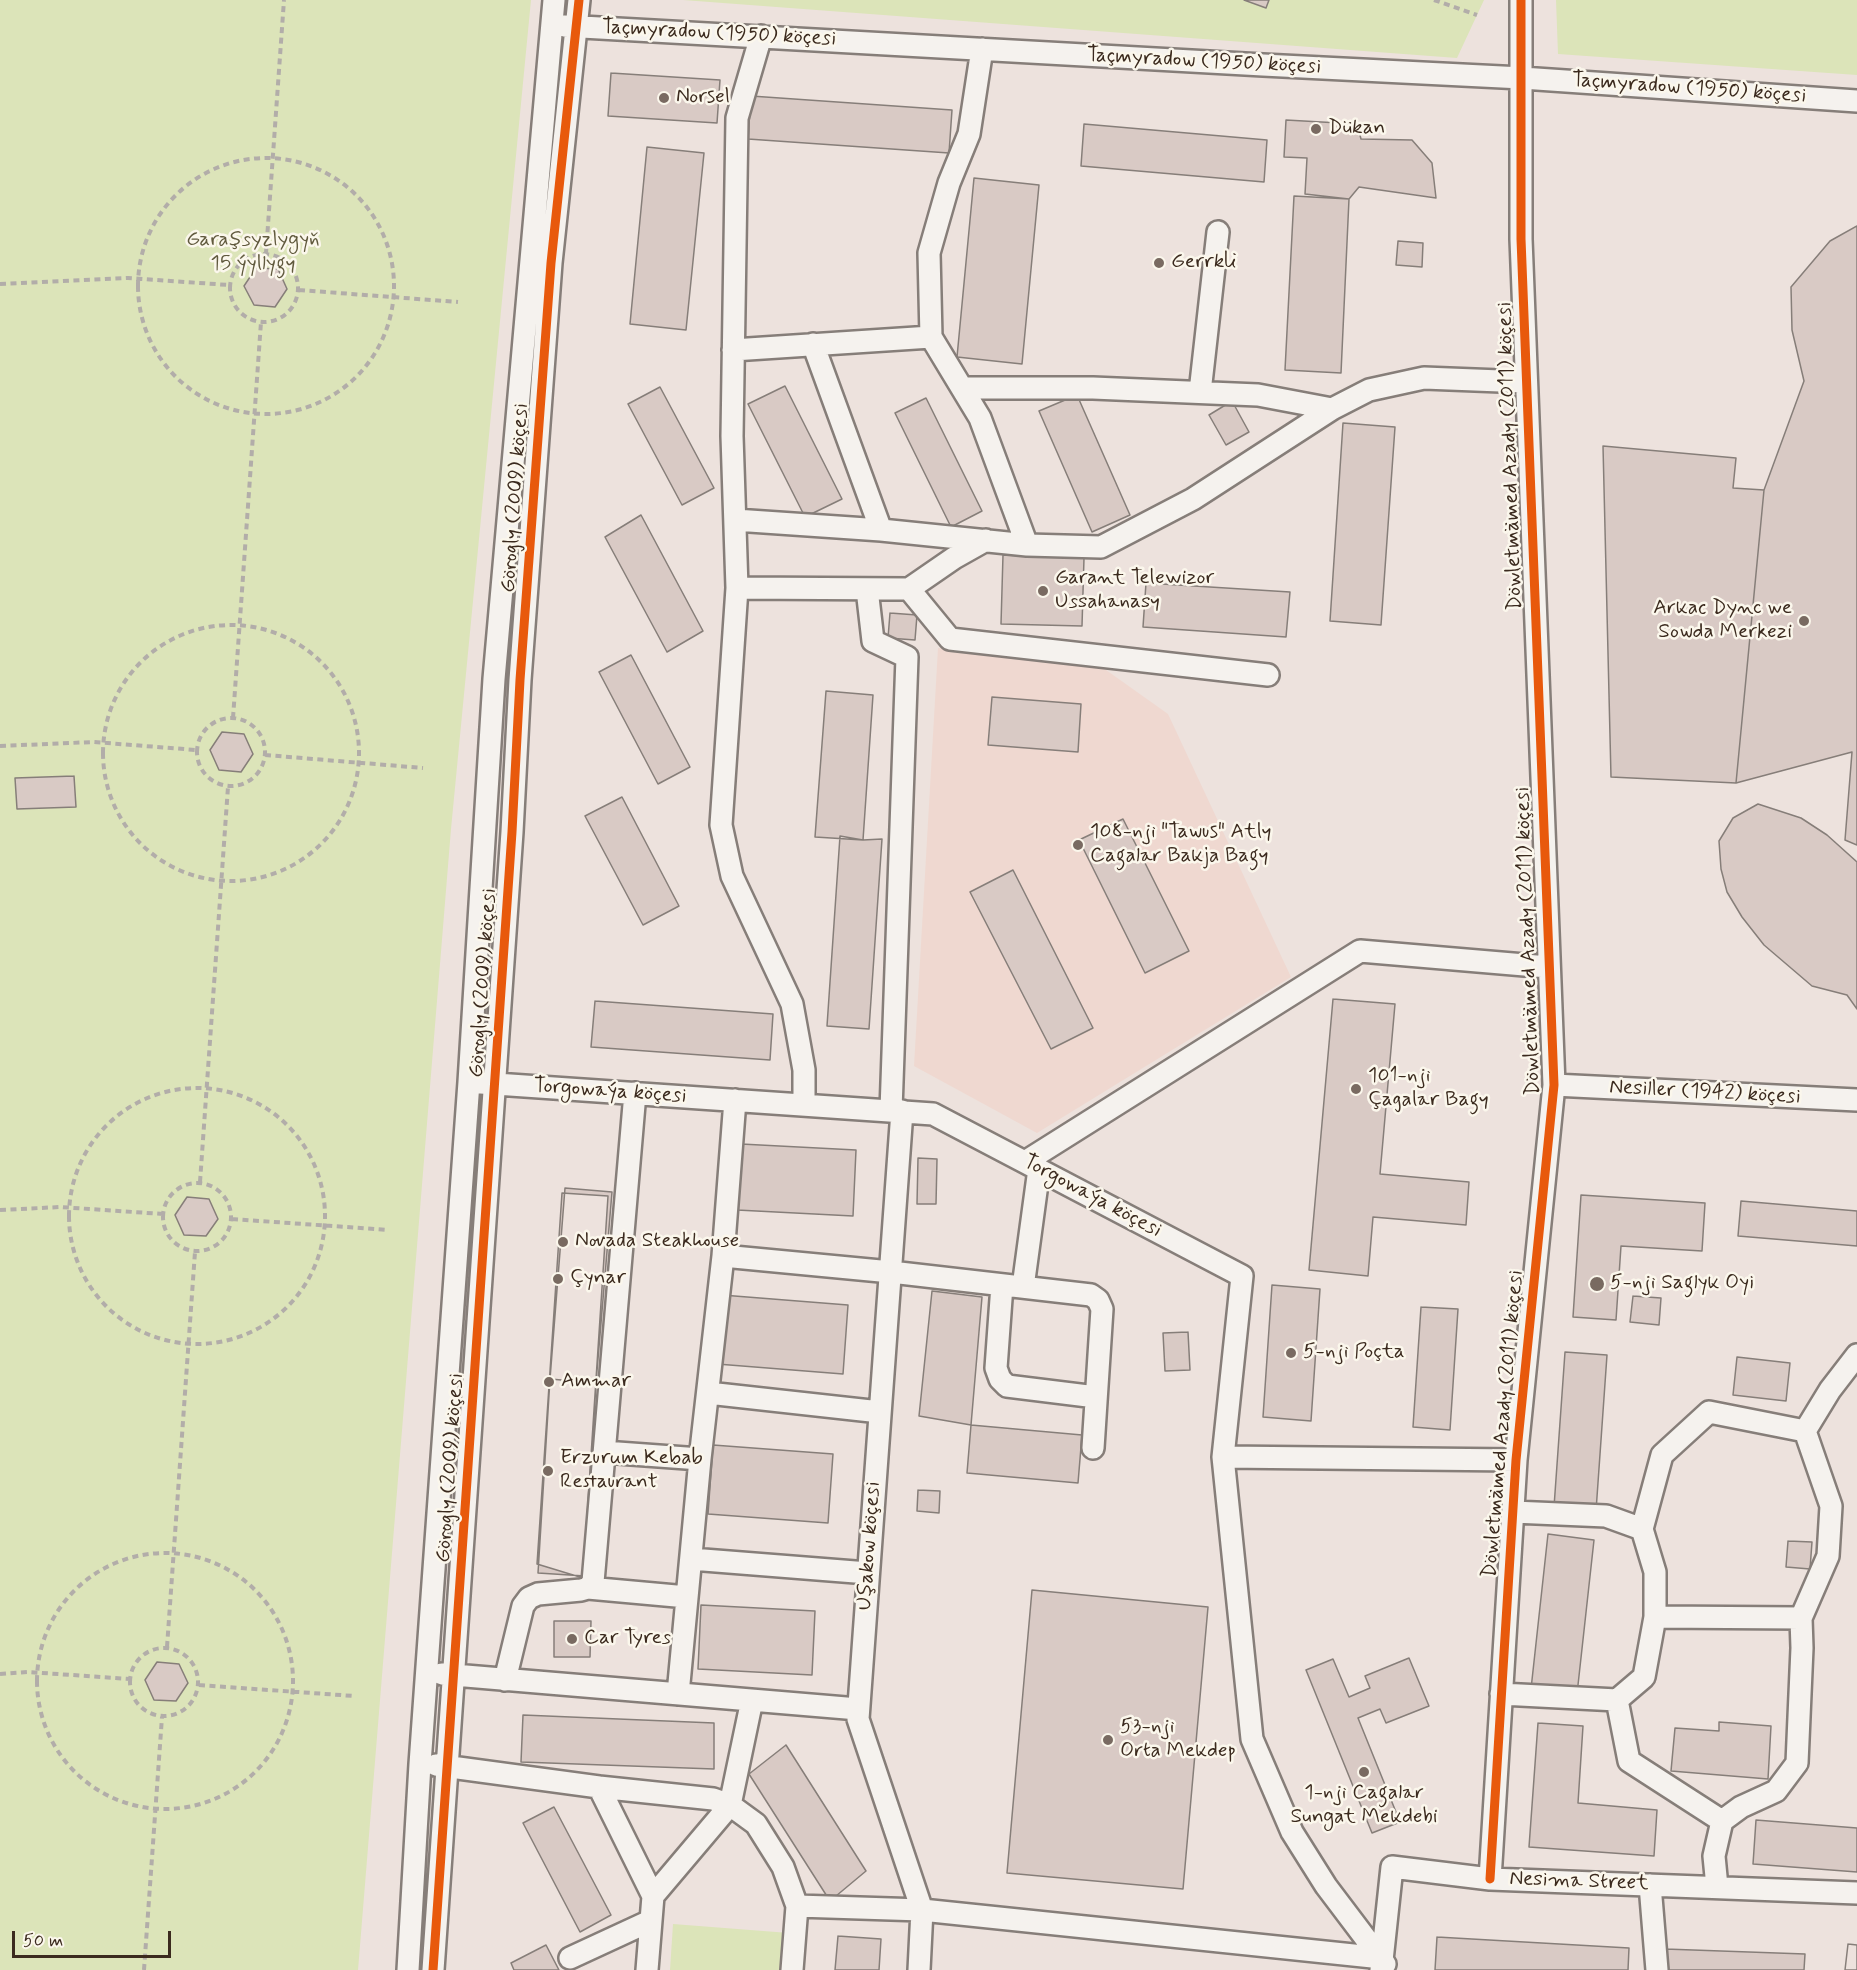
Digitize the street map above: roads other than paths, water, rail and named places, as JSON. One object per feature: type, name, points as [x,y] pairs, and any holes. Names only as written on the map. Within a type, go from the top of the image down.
[{"type":"street","name":"Görogly (2009) köçesi","points":[[408,1970],[420,1764],[469,1082],[494,679],[554,0]]},
{"type":"street","name":"Görogly (2009) köçesi","points":[[433,1970],[449,1766],[512,832],[520,680],[551,263],[579,0]]},
{"type":"street","name":"Döwletmämed Azady (2011) köçesi","points":[[1490,1879],[1516,1460],[1554,1085],[1521,239],[1521,0]]},
{"type":"street","name":"Taçmyradow (1950) köçesi","points":[[551,25],[1522,78],[1857,101]]},
{"type":"street","points":[[761,36],[737,118],[732,436],[737,588],[721,825],[732,876],[792,1004],[804,1070],[804,1105]]},
{"type":"street","points":[[982,49],[969,134],[950,183],[929,253],[931,337],[980,418],[1027,544]]},
{"type":"street","points":[[1200,392],[1218,232]]},
{"type":"street","points":[[733,350],[931,337]]},
{"type":"street","points":[[813,344],[881,530]]},
{"type":"street","points":[[735,520],[881,530],[1027,544],[1101,547],[1193,499],[1332,409],[1369,390],[1424,378],[1526,382]]},
{"type":"street","points":[[962,388],[1093,388],[1258,394],[1332,409]]},
{"type":"street","points":[[737,588],[909,589],[954,558],[986,540]]},
{"type":"street","name":"Uşakow köçesi","points":[[867,589],[873,640],[907,657],[897,1111],[891,1272],[858,1719],[922,1911],[919,1970]]},
{"type":"street","points":[[909,589],[950,639],[1268,675]]},
{"type":"street","points":[[1096,1397],[1007,1386],[1000,1379],[996,1368],[1013,1286],[1032,1166],[1360,951],[1548,967]]},
{"type":"street","name":"Torgowaýa köçesi","points":[[469,1082],[933,1113],[1242,1276],[1223,1457]]},
{"type":"street","name":"Nesiller (1942) köçesi","points":[[1554,1085],[1857,1100]]},
{"type":"street","points":[[588,1588],[593,1582],[635,1093]]},
{"type":"street","points":[[678,1694],[700,1459],[723,1256],[735,1100]]},
{"type":"street","points":[[723,1256],[1091,1295],[1098,1300],[1102,1309],[1093,1448]]},
{"type":"street","points":[[1805,1431],[1830,1390],[1857,1355]]},
{"type":"street","points":[[708,1393],[880,1412]]},
{"type":"street","points":[[1501,1694],[1617,1700],[1644,1677],[1654,1617],[1654,1572],[1642,1529],[1662,1455],[1709,1412],[1805,1431]]},
{"type":"street","points":[[1717,1887],[1714,1856],[1722,1821],[1742,1807],[1776,1791],[1797,1763],[1802,1648],[1801,1618],[1828,1556],[1831,1506],[1805,1431]]},
{"type":"street","points":[[604,1452],[700,1459]]},
{"type":"street","points":[[1384,1966],[1326,1886],[1292,1832],[1252,1740],[1223,1457],[1516,1460]]},
{"type":"street","points":[[1513,1512],[1606,1516],[1642,1529]]},
{"type":"street","points":[[691,1559],[868,1573]]},
{"type":"street","points":[[505,1680],[523,1606],[529,1598],[537,1594],[588,1588],[687,1597]]},
{"type":"street","points":[[1654,1617],[1801,1618]]},
{"type":"street","points":[[427,1672],[858,1709]]},
{"type":"street","points":[[652,1896],[730,1805],[752,1700]]},
{"type":"street","points":[[1617,1700],[1629,1761],[1722,1821]]},
{"type":"street","points":[[420,1764],[713,1799],[730,1805],[756,1824],[783,1867],[797,1906],[792,1970]]},
{"type":"street","points":[[598,1787],[652,1896],[647,1970]]},
{"type":"street","name":"Nesima Street","points":[[1384,1966],[1392,1867],[1490,1879],[1857,1893]]},
{"type":"street","points":[[1650,1885],[1657,1970]]},
{"type":"street","points":[[797,1906],[922,1911],[1384,1966]]},
{"type":"street","points":[[570,1958],[651,1921]]},
{"type":"place","name":"Norsel","points":[[664,98]]},
{"type":"place","name":"Dükan","points":[[1316,129]]},
{"type":"place","name":"Gerrkli","points":[[1159,263]]},
{"type":"place","name":"Garant Telewizor Ussahanasy","points":[[1043,591]]},
{"type":"place","name":"Arkac Dync we Sowda Merkezi","points":[[1804,621]]},
{"type":"place","name":"108-nji \"Tawus\" Atly Cagalar Bakja Bagy","points":[[1078,845]]},
{"type":"place","name":"101-nji Çagalar Bagy","points":[[1356,1089]]},
{"type":"place","name":"Novada Steakhouse","points":[[563,1242]]},
{"type":"place","name":"Çynar","points":[[558,1279]]},
{"type":"place","name":"5-nji Saglyk Oyi","points":[[1597,1284]]},
{"type":"place","name":"5-nji Poçta","points":[[1291,1353]]},
{"type":"place","name":"Ammar","points":[[549,1382]]},
{"type":"place","name":"Erzurum Kebab Restaurant","points":[[548,1471]]},
{"type":"place","name":"Car Tyres","points":[[572,1639]]},
{"type":"place","name":"53-nji Orta Mekdep","points":[[1108,1740]]},
{"type":"place","name":"1-nji Cagalar Sungat Mekdebi","points":[[1364,1772]]},
{"type":"park label","name":"Garaşsyzlygyň 15 ýyllygy","points":[[253,253]]}]
